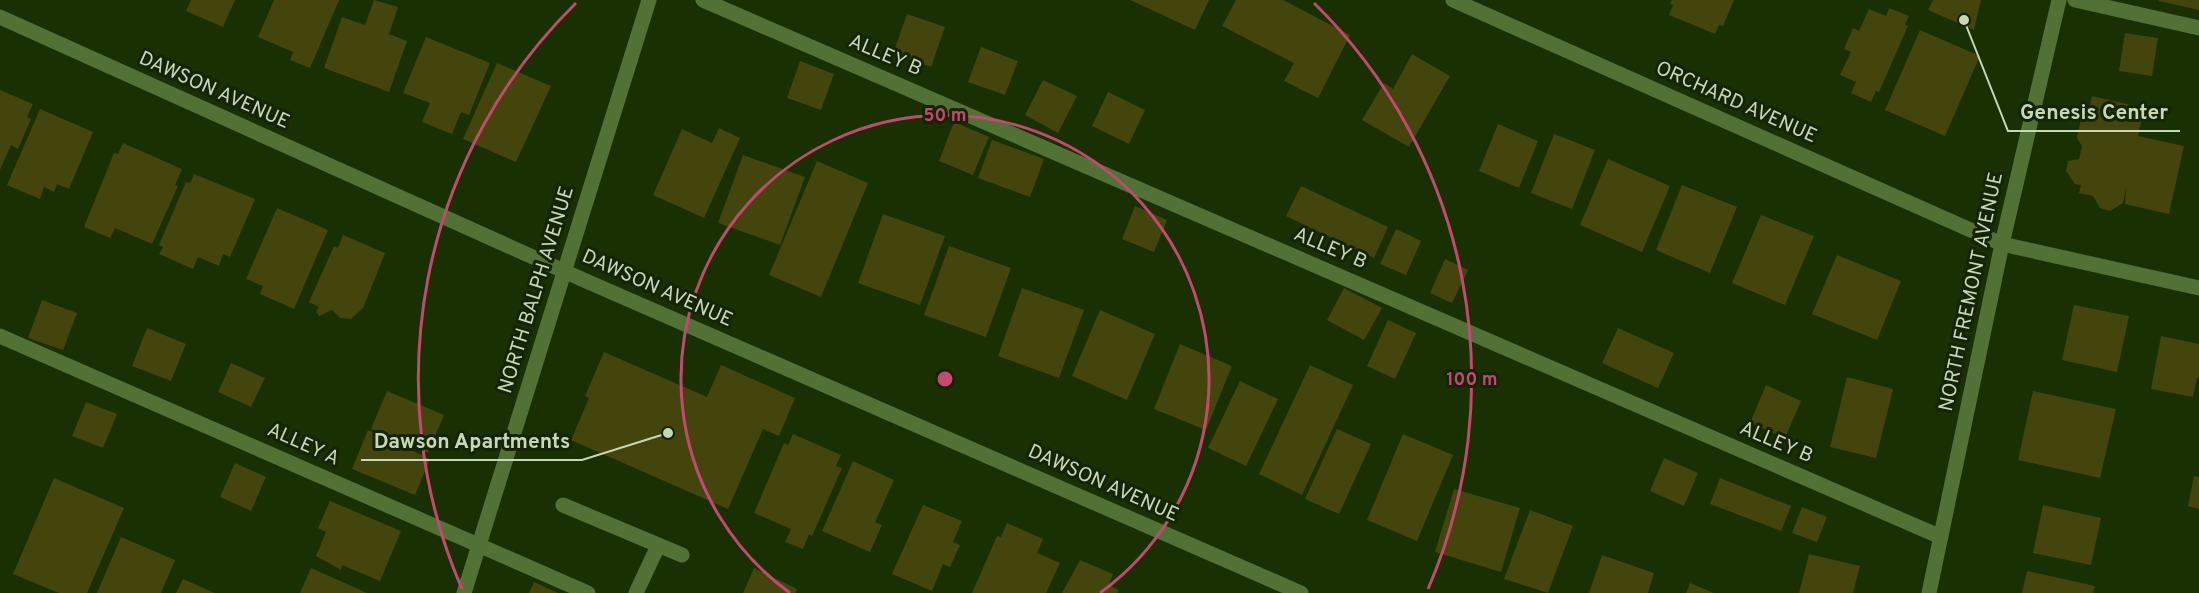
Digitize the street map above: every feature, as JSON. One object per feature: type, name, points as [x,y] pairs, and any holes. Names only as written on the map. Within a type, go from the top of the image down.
[{"type":"street","name":"NORTH BALPH AVENUE","points":[[464,593],[649,0]]},
{"type":"street","name":"ALLEY B","points":[[703,0],[1941,537]]},
{"type":"street","name":"ORCHARD AVENUE","points":[[1453,0],[2002,244],[2199,288]]},
{"type":"street","name":"NORTH FREMONT AVENUE","points":[[1929,593],[2002,244],[2059,0]]},
{"type":"street","points":[[2075,0],[2199,28]]},
{"type":"street","name":"DAWSON AVENUE","points":[[0,17],[564,272],[1301,593]]},
{"type":"street","name":"ALLEY A","points":[[0,336],[588,593]]},
{"type":"street","points":[[563,505],[682,555]]},
{"type":"street","points":[[636,593],[658,546]]},
{"type":"building","points":[[191,0],[235,0],[223,27],[186,11]]},
{"type":"building","points":[[274,0],[339,0],[310,68],[290,60],[293,52],[258,37]]},
{"type":"building","points":[[374,0],[398,7],[389,34],[407,41],[389,92],[324,68],[342,17],[365,25]]},
{"type":"building","points":[[1130,0],[1209,0],[1195,30]]},
{"type":"building","points":[[1236,0],[1283,0],[1350,35],[1318,98],[1284,81],[1294,63],[1222,26]]},
{"type":"building","points":[[1672,0],[1734,0],[1723,26],[1719,25],[1715,34],[1669,15],[1673,5],[1670,4]]},
{"type":"building","points":[[1933,0],[1981,0],[1974,30],[1928,10]]},
{"type":"building","points":[[2199,0],[2199,10],[2159,1]]},
{"type":"building","points":[[1889,8],[1909,16],[1905,25],[1908,26],[1879,92],[1876,91],[1871,102],[1851,93],[1856,82],[1840,75],[1851,52],[1844,49],[1853,28],[1859,31],[1869,9],[1886,16]]},
{"type":"building","points":[[907,14],[945,27],[931,67],[893,54]]},
{"type":"building","points":[[1920,30],[1980,56],[1945,136],[1885,110]]},
{"type":"building","points":[[2125,33],[2158,38],[2152,76],[2119,71]]},
{"type":"building","points":[[426,37],[490,63],[469,115],[461,112],[452,134],[422,122],[430,103],[403,93]]},
{"type":"building","points":[[981,47],[1018,61],[1005,95],[968,82]]},
{"type":"building","points":[[1412,54],[1450,76],[1409,147],[1362,120],[1384,83],[1393,89]]},
{"type":"building","points":[[800,61],[834,74],[821,110],[787,98]]},
{"type":"building","points":[[497,63],[551,86],[516,162],[463,139]]},
{"type":"building","points":[[1043,80],[1077,96],[1058,133],[1025,115]]},
{"type":"building","points":[[0,90],[33,104],[27,117],[31,119],[18,149],[11,145],[0,170]]},
{"type":"building","points":[[1108,92],[1145,110],[1129,144],[1092,126]]},
{"type":"building","points":[[2092,96],[2144,108],[2138,136],[2184,146],[2169,214],[2125,204],[2126,188],[2123,203],[2110,211],[2100,208],[2093,196],[2079,193],[2081,185],[2075,184],[2066,171],[2068,161],[2079,159],[2082,146],[2077,138],[2081,119],[2088,115]]},
{"type":"building","points":[[40,109],[93,132],[69,189],[57,184],[54,192],[44,187],[40,199],[7,185]]},
{"type":"building","points":[[954,122],[989,137],[973,175],[939,161]]},
{"type":"building","points":[[1498,124],[1538,141],[1519,188],[1479,171]]},
{"type":"building","points":[[719,128],[740,138],[704,218],[653,195],[682,129],[712,143]]},
{"type":"building","points":[[1554,134],[1595,150],[1572,209],[1531,193]]},
{"type":"building","points":[[992,140],[1044,159],[1030,197],[978,178]]},
{"type":"building","points":[[123,143],[182,169],[175,185],[178,186],[152,244],[115,228],[110,238],[84,227],[114,153],[118,154]]},
{"type":"building","points":[[743,155],[805,177],[780,245],[718,223]]},
{"type":"building","points":[[1608,159],[1670,186],[1642,252],[1580,225]]},
{"type":"building","points":[[817,161],[868,183],[821,297],[769,275]]},
{"type":"building","points":[[194,174],[255,199],[230,257],[223,254],[219,266],[198,257],[193,269],[159,254],[163,247],[159,245],[186,182],[190,183]]},
{"type":"building","points":[[1682,185],[1737,207],[1710,273],[1656,250]]},
{"type":"building","points":[[1301,186],[1388,227],[1374,258],[1286,216]]},
{"type":"building","points":[[1135,206],[1167,220],[1154,252],[1122,239]]},
{"type":"building","points":[[277,208],[328,230],[294,309],[260,294],[263,286],[246,279]]},
{"type":"building","points":[[883,214],[945,236],[920,305],[858,283]]},
{"type":"building","points":[[1761,215],[1814,236],[1785,305],[1732,283]]},
{"type":"building","points":[[1396,229],[1421,241],[1406,275],[1380,264]]},
{"type":"building","points":[[343,235],[385,253],[363,308],[351,319],[340,318],[332,310],[319,316],[316,311],[319,307],[309,302],[334,246],[338,248]]},
{"type":"building","points":[[949,246],[1011,268],[986,337],[924,315]]},
{"type":"building","points":[[1837,255],[1901,281],[1877,340],[1812,314]]},
{"type":"building","points":[[1445,259],[1468,270],[1452,303],[1430,293]]},
{"type":"building","points":[[1022,288],[1084,310],[1059,378],[998,356]]},
{"type":"building","points":[[1344,288],[1382,308],[1364,340],[1327,320]]},
{"type":"building","points":[[42,300],[77,313],[63,350],[28,338]]},
{"type":"building","points":[[2074,305],[2129,316],[2117,372],[2062,360]]},
{"type":"building","points":[[1100,310],[1155,334],[1127,400],[1072,376]]},
{"type":"building","points":[[1388,320],[1416,333],[1395,379],[1367,366]]},
{"type":"building","points":[[147,328],[186,344],[171,381],[132,366]]},
{"type":"building","points":[[1618,328],[1674,353],[1658,388],[1602,363]]},
{"type":"building","points":[[2161,336],[2199,344],[2199,378],[2197,378],[2193,397],[2151,389]]},
{"type":"building","points":[[1180,344],[1232,366],[1206,430],[1154,409]]},
{"type":"building","points":[[604,352],[707,397],[721,365],[795,398],[779,436],[763,429],[728,509],[571,440],[589,398],[585,396]]},
{"type":"building","points":[[231,363],[265,378],[251,407],[218,392]]},
{"type":"building","points":[[1310,365],[1353,385],[1302,495],[1259,474]]},
{"type":"building","points":[[1847,377],[1893,389],[1876,458],[1830,447]]},
{"type":"building","points":[[1240,381],[1278,399],[1246,466],[1208,448]]},
{"type":"building","points":[[1766,385],[1801,401],[1785,438],[1750,423]]},
{"type":"building","points":[[387,391],[444,415],[428,453],[371,429]]},
{"type":"building","points":[[2033,391],[2116,409],[2100,478],[2018,460]]},
{"type":"building","points":[[86,402],[117,414],[103,448],[72,436]]},
{"type":"building","points":[[1337,429],[1371,444],[1339,514],[1305,499]]},
{"type":"building","points":[[368,430],[430,459],[415,495],[352,469]]},
{"type":"building","points":[[793,434],[841,455],[836,466],[842,468],[812,536],[809,534],[803,549],[785,542],[791,529],[754,513],[784,443],[788,445]]},
{"type":"building","points":[[1403,434],[1453,455],[1417,541],[1367,520]]},
{"type":"building","points":[[1664,458],[1698,473],[1684,506],[1650,491]]},
{"type":"building","points":[[853,461],[894,480],[875,522],[882,525],[870,552],[822,531]]},
{"type":"building","points":[[235,463],[266,477],[251,511],[220,497]]},
{"type":"building","points":[[2194,476],[2199,477],[2199,509],[2188,506]]},
{"type":"building","points":[[54,478],[124,508],[87,593],[59,593],[13,574]]},
{"type":"building","points":[[1720,478],[1791,506],[1781,531],[1710,504]]},
{"type":"building","points":[[1454,489],[1520,508],[1501,572],[1435,552]]},
{"type":"building","points":[[330,501],[401,531],[380,581],[342,565],[341,570],[316,556],[326,532],[318,528]]},
{"type":"building","points":[[923,505],[962,521],[953,542],[960,545],[950,567],[943,564],[932,591],[892,574]]},
{"type":"building","points":[[2043,505],[2101,518],[2091,565],[2033,553]]},
{"type":"building","points":[[1802,507],[1827,517],[1817,542],[1792,533]]},
{"type":"building","points":[[1530,510],[1573,526],[1548,593],[1504,579]]},
{"type":"building","points":[[1007,523],[1043,539],[1037,553],[1060,563],[1046,593],[972,593],[997,536],[1001,537]]},
{"type":"building","points":[[121,537],[175,560],[161,593],[97,593]]},
{"type":"building","points":[[1809,554],[1860,566],[1853,593],[1799,593]]},
{"type":"building","points":[[1602,555],[1654,573],[1648,593],[1589,593]]},
{"type":"building","points":[[1080,560],[1113,574],[1109,585],[1119,590],[1117,593],[1062,593]]},
{"type":"building","points":[[311,568],[367,593],[300,593]]},
{"type":"building","points":[[754,568],[797,589],[795,593],[743,593]]},
{"type":"building","points":[[2027,571],[2095,586],[2093,593],[2022,593]]},
{"type":"building","points":[[183,579],[215,593],[176,593]]},
{"type":"building","points":[[534,582],[558,593],[529,593]]},
{"type":"building","points":[[1690,583],[1714,593],[1686,593]]},
{"type":"place","name":"Genesis Center","points":[[1964,20]]},
{"type":"place","name":"Dawson Apartments","points":[[668,433]]}]
